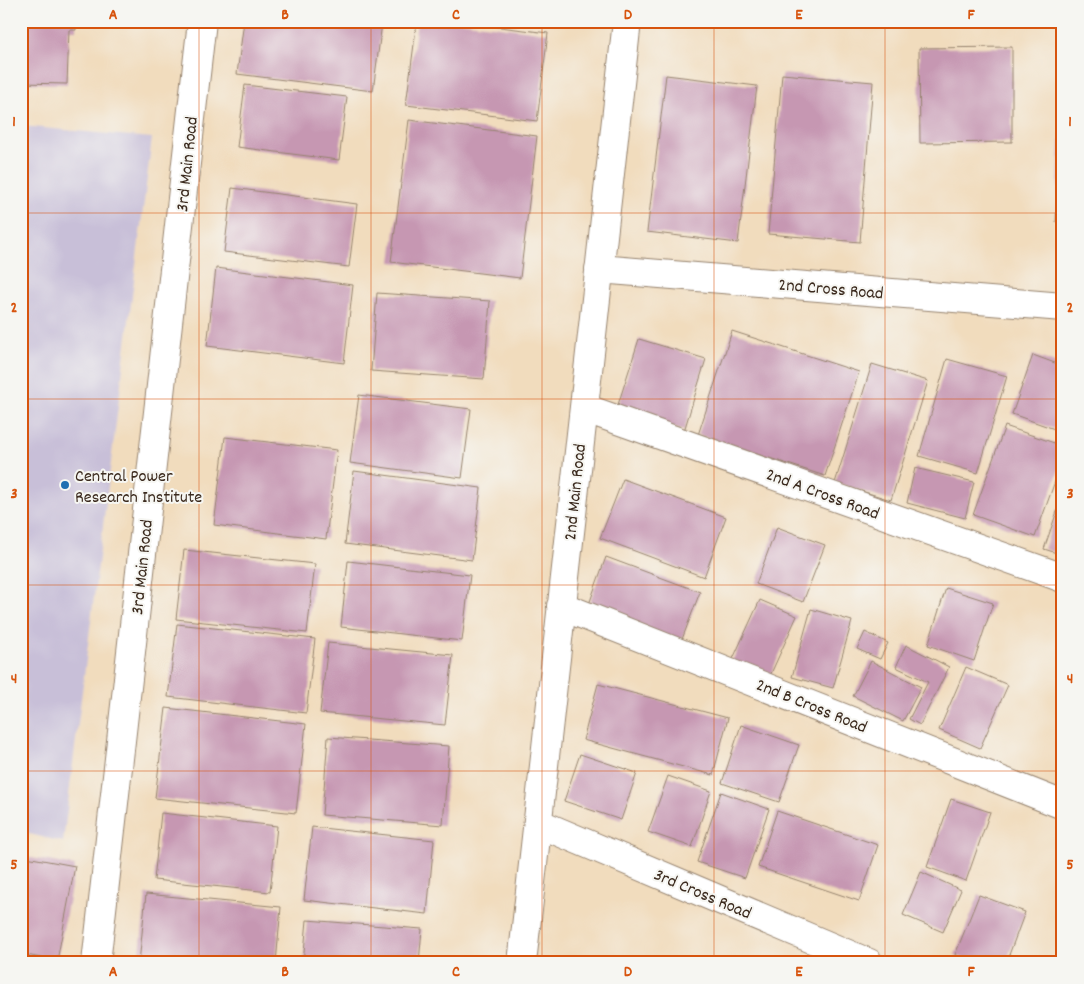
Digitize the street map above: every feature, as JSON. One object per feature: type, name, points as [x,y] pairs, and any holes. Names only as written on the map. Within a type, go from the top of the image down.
[{"type":"street","name":"3rd Main Road","points":[[96,963],[202,21]]},
{"type":"street","name":"2nd Main Road","points":[[522,963],[627,21]]},
{"type":"street","name":"2nd Cross Road","points":[[599,269],[1063,307]]},
{"type":"street","name":"2nd A Cross Road","points":[[584,408],[1063,578]]},
{"type":"street","name":"2nd B Cross Road","points":[[562,606],[1063,805]]},
{"type":"street","name":"3rd Cross Road","points":[[538,823],[869,963]]},
{"type":"shaded area","name":"Central Power Research Institute","points":[[21,126],[152,138],[63,842],[21,832]]},
{"type":"building","points":[[21,21],[76,21],[76,30],[69,30],[67,84],[21,83]]},
{"type":"building","points":[[244,21],[363,21],[382,23],[373,91],[237,74]]},
{"type":"building","points":[[417,21],[452,21],[548,33],[537,121],[406,105]]},
{"type":"building","points":[[854,21],[883,21],[883,25]]},
{"type":"building","points":[[1012,47],[1012,142],[920,143],[919,48]]},
{"type":"building","points":[[782,74],[873,82],[860,242],[768,234]]},
{"type":"building","points":[[666,75],[757,86],[738,243],[647,232]]},
{"type":"building","points":[[245,85],[347,97],[339,160],[237,147]]},
{"type":"building","points":[[409,120],[537,136],[520,278],[391,262]]},
{"type":"building","points":[[1061,127],[1063,127],[1063,222],[1056,222]]},
{"type":"building","points":[[232,188],[357,204],[349,267],[224,252]]},
{"type":"building","points":[[216,268],[353,285],[344,363],[207,346]]},
{"type":"building","points":[[377,293],[490,301],[484,379],[371,371]]},
{"type":"building","points":[[732,331],[859,372],[825,476],[698,435]]},
{"type":"building","points":[[639,339],[706,359],[684,431],[616,411]]},
{"type":"building","points":[[1033,355],[1063,366],[1063,432],[1012,414]]},
{"type":"building","points":[[947,359],[1007,376],[978,473],[919,456]]},
{"type":"building","points":[[872,364],[928,381],[891,500],[835,483]]},
{"type":"building","points":[[359,395],[471,409],[462,478],[350,463]]},
{"type":"building","points":[[1005,426],[1063,446],[1063,459],[1035,537],[973,515]]},
{"type":"building","points":[[225,437],[337,450],[326,539],[214,525]]},
{"type":"building","points":[[915,468],[974,482],[965,518],[907,503]]},
{"type":"building","points":[[354,471],[481,488],[472,560],[345,544]]},
{"type":"building","points":[[623,479],[726,517],[704,577],[600,538]]},
{"type":"building","points":[[1063,497],[1063,555],[1044,549]]},
{"type":"building","points":[[777,527],[825,545],[803,602],[756,584]]},
{"type":"building","points":[[184,550],[315,564],[307,633],[176,619]]},
{"type":"building","points":[[606,557],[700,592],[681,642],[588,607]]},
{"type":"building","points":[[348,561],[470,575],[462,641],[341,627]]},
{"type":"building","points":[[946,588],[993,603],[974,661],[928,645]]},
{"type":"building","points":[[760,600],[797,616],[769,678],[732,661]]},
{"type":"building","points":[[811,609],[852,621],[833,688],[792,677]]},
{"type":"building","points":[[177,624],[315,639],[306,713],[168,697]]},
{"type":"building","points":[[865,632],[888,643],[880,659],[857,649]]},
{"type":"building","points":[[328,643],[453,655],[445,725],[320,713]]},
{"type":"building","points":[[906,645],[949,667],[920,725],[909,719],[928,682],[896,667]]},
{"type":"building","points":[[871,661],[921,687],[903,721],[853,696]]},
{"type":"building","points":[[966,667],[1008,685],[980,748],[939,730]]},
{"type":"building","points":[[598,684],[728,718],[713,775],[583,740]]},
{"type":"building","points":[[166,708],[306,724],[296,813],[155,798]]},
{"type":"building","points":[[741,725],[799,745],[779,802],[722,783]]},
{"type":"building","points":[[328,737],[449,746],[443,825],[322,815]]},
{"type":"building","points":[[580,754],[637,773],[621,820],[564,801]]},
{"type":"building","points":[[668,776],[711,791],[692,847],[648,832]]},
{"type":"building","points":[[721,792],[769,809],[745,878],[697,862]]},
{"type":"building","points":[[951,799],[990,812],[966,881],[927,867]]},
{"type":"building","points":[[777,811],[878,845],[859,901],[758,867]]},
{"type":"building","points":[[161,813],[277,826],[270,892],[154,880]]},
{"type":"building","points":[[312,827],[434,840],[427,914],[304,900]]},
{"type":"building","points":[[21,856],[75,866],[57,961],[21,954]]},
{"type":"building","points":[[921,872],[961,890],[943,932],[903,915]]},
{"type":"building","points":[[146,894],[281,907],[276,963],[139,963]]},
{"type":"building","points":[[979,895],[1025,912],[1006,963],[975,963],[955,955]]},
{"type":"building","points":[[1063,896],[1063,911],[1056,907]]},
{"type":"building","points":[[307,920],[422,929],[419,963],[303,963]]},
{"type":"place","name":"Central Power Research Institute","points":[[65,485]]}]
